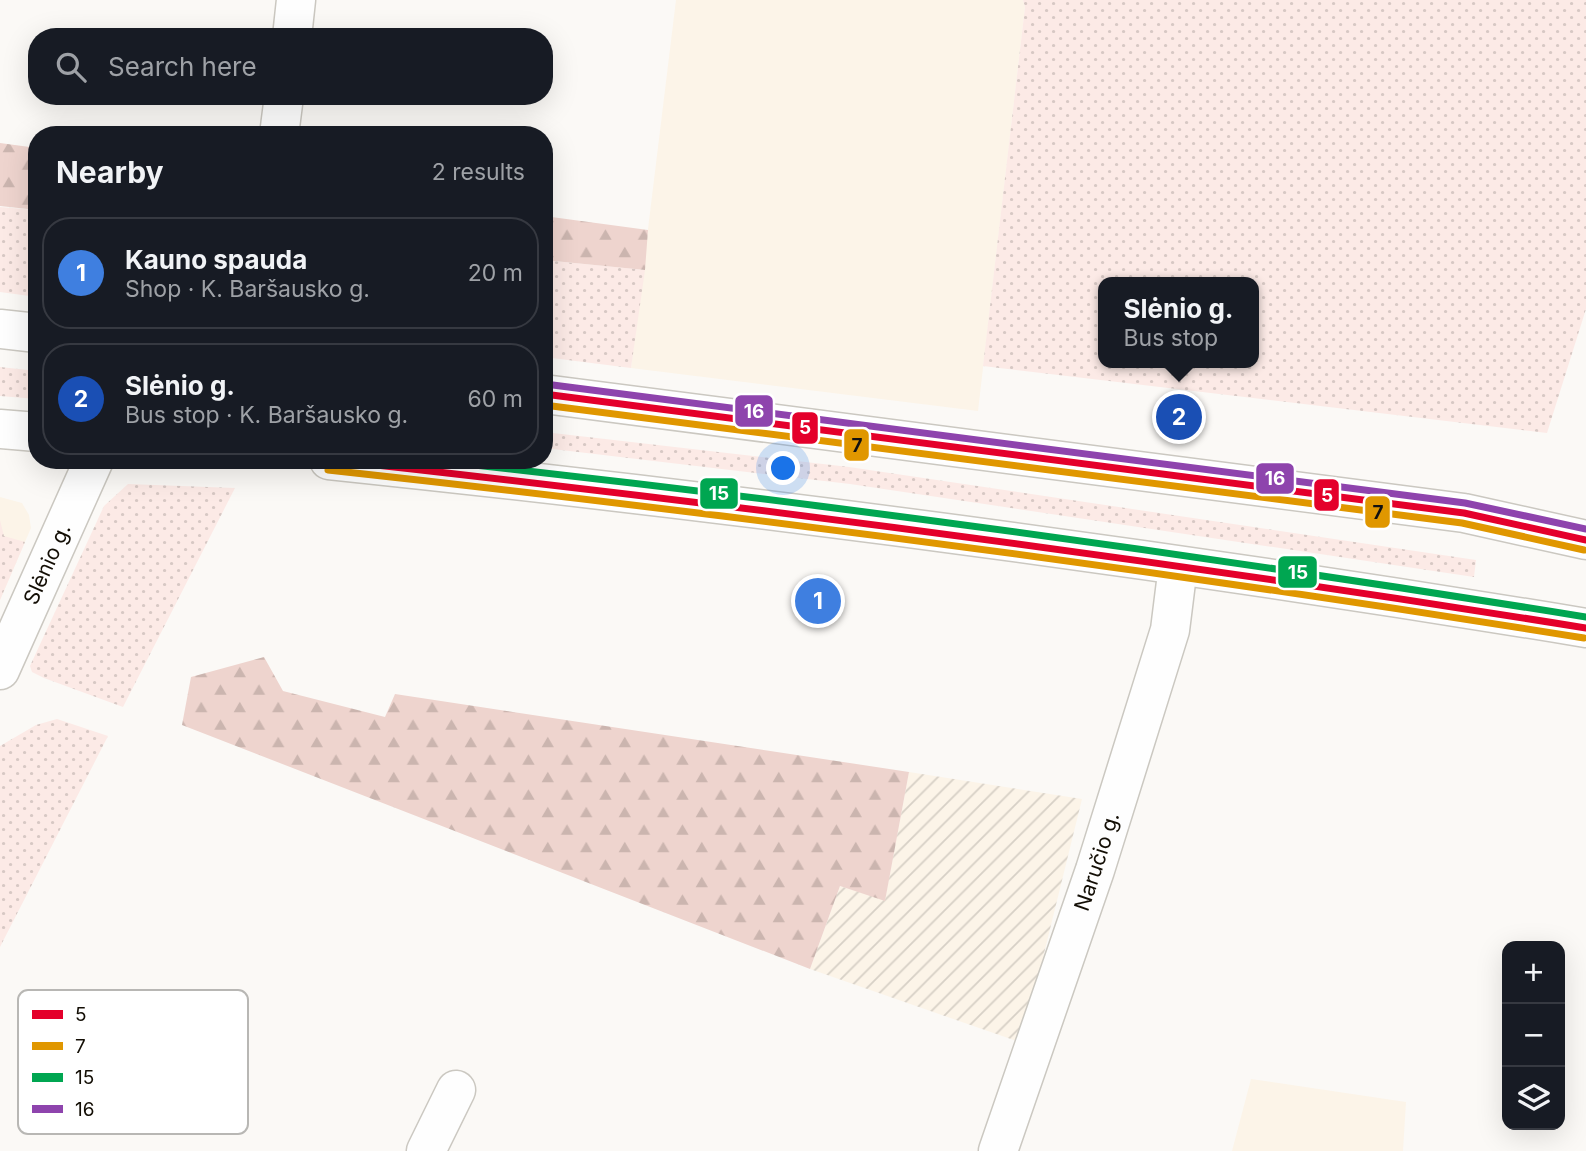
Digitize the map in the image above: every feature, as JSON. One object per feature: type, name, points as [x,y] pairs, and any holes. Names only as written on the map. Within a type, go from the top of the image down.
[{"type":"main road","points":[[293,28],[296,0]]},
{"type":"main road","points":[[280,126],[283,105]]},
{"type":"main road","points":[[0,329],[28,332]]},
{"type":"main road","points":[[553,395],[1464,513],[1586,540]]},
{"type":"main road","points":[[0,429],[28,431]]},
{"type":"main road","name":"Slėnio g.","points":[[0,670],[90,469]]},
{"type":"main road","points":[[415,469],[635,492],[1178,565],[1586,628]]},
{"type":"main road","name":"Naručio g.","points":[[998,1151],[1095,870],[1170,629],[1178,565]]},
{"type":"main road","points":[[426,1151],[456,1090]]},
{"type":"shaded area","points":[[676,0],[1023,0],[1025,7],[978,411],[631,368]]},
{"type":"shaded area","points":[[1023,0],[1586,0],[1586,309],[1547,433],[983,366],[1025,7]]},
{"type":"shaded area","points":[[0,207],[28,209],[28,296],[0,292]]},
{"type":"shaded area","points":[[553,261],[645,270],[631,368],[553,358]]},
{"type":"shaded area","points":[[0,367],[28,370],[28,398],[0,396]]},
{"type":"shaded area","points":[[553,433],[849,467],[1476,560],[1474,577],[850,484],[553,449]]},
{"type":"shaded area","points":[[128,484],[235,488],[123,707],[44,678],[32,672],[30,666],[104,506]]},
{"type":"shaded area","points":[[0,497],[22,503],[29,515],[31,528],[0,600]]},
{"type":"shaded area","points":[[0,520],[4,536],[25,542],[0,600]]},
{"type":"shaded area","points":[[57,719],[108,736],[0,947],[0,746],[36,725]]},
{"type":"shaded area","points":[[909,772],[1082,799],[1022,1043],[810,969],[840,886],[885,900]]},
{"type":"shaded area","points":[[1251,1079],[1406,1102],[1403,1151],[1232,1151]]},
{"type":"green space","points":[[0,143],[28,147],[28,209],[0,206]]},
{"type":"green space","points":[[553,217],[648,230],[645,270],[553,261]]},
{"type":"green space","points":[[264,657],[283,691],[385,717],[395,694],[909,772],[885,901],[840,886],[810,969],[182,725],[191,677]]},
{"type":"transit line","name":"16","points":[[553,385],[1465,503],[1586,529]]},
{"type":"transit line","name":"5","points":[[553,395],[1464,513],[1586,540]]},
{"type":"transit line","name":"7","points":[[553,406],[1462,523],[1584,550]]},
{"type":"transit line","name":"5","points":[[410,469],[960,536],[1586,628]]},
{"type":"transit line","name":"15","points":[[506,469],[1009,531],[1586,617]]},
{"type":"transit line","name":"7","points":[[328,470],[957,546],[1584,638]]},
{"type":"place","name":"Slėnio g.","points":[[1179,417]]},
{"type":"place","name":"Kauno spauda","points":[[818,601]]}]
